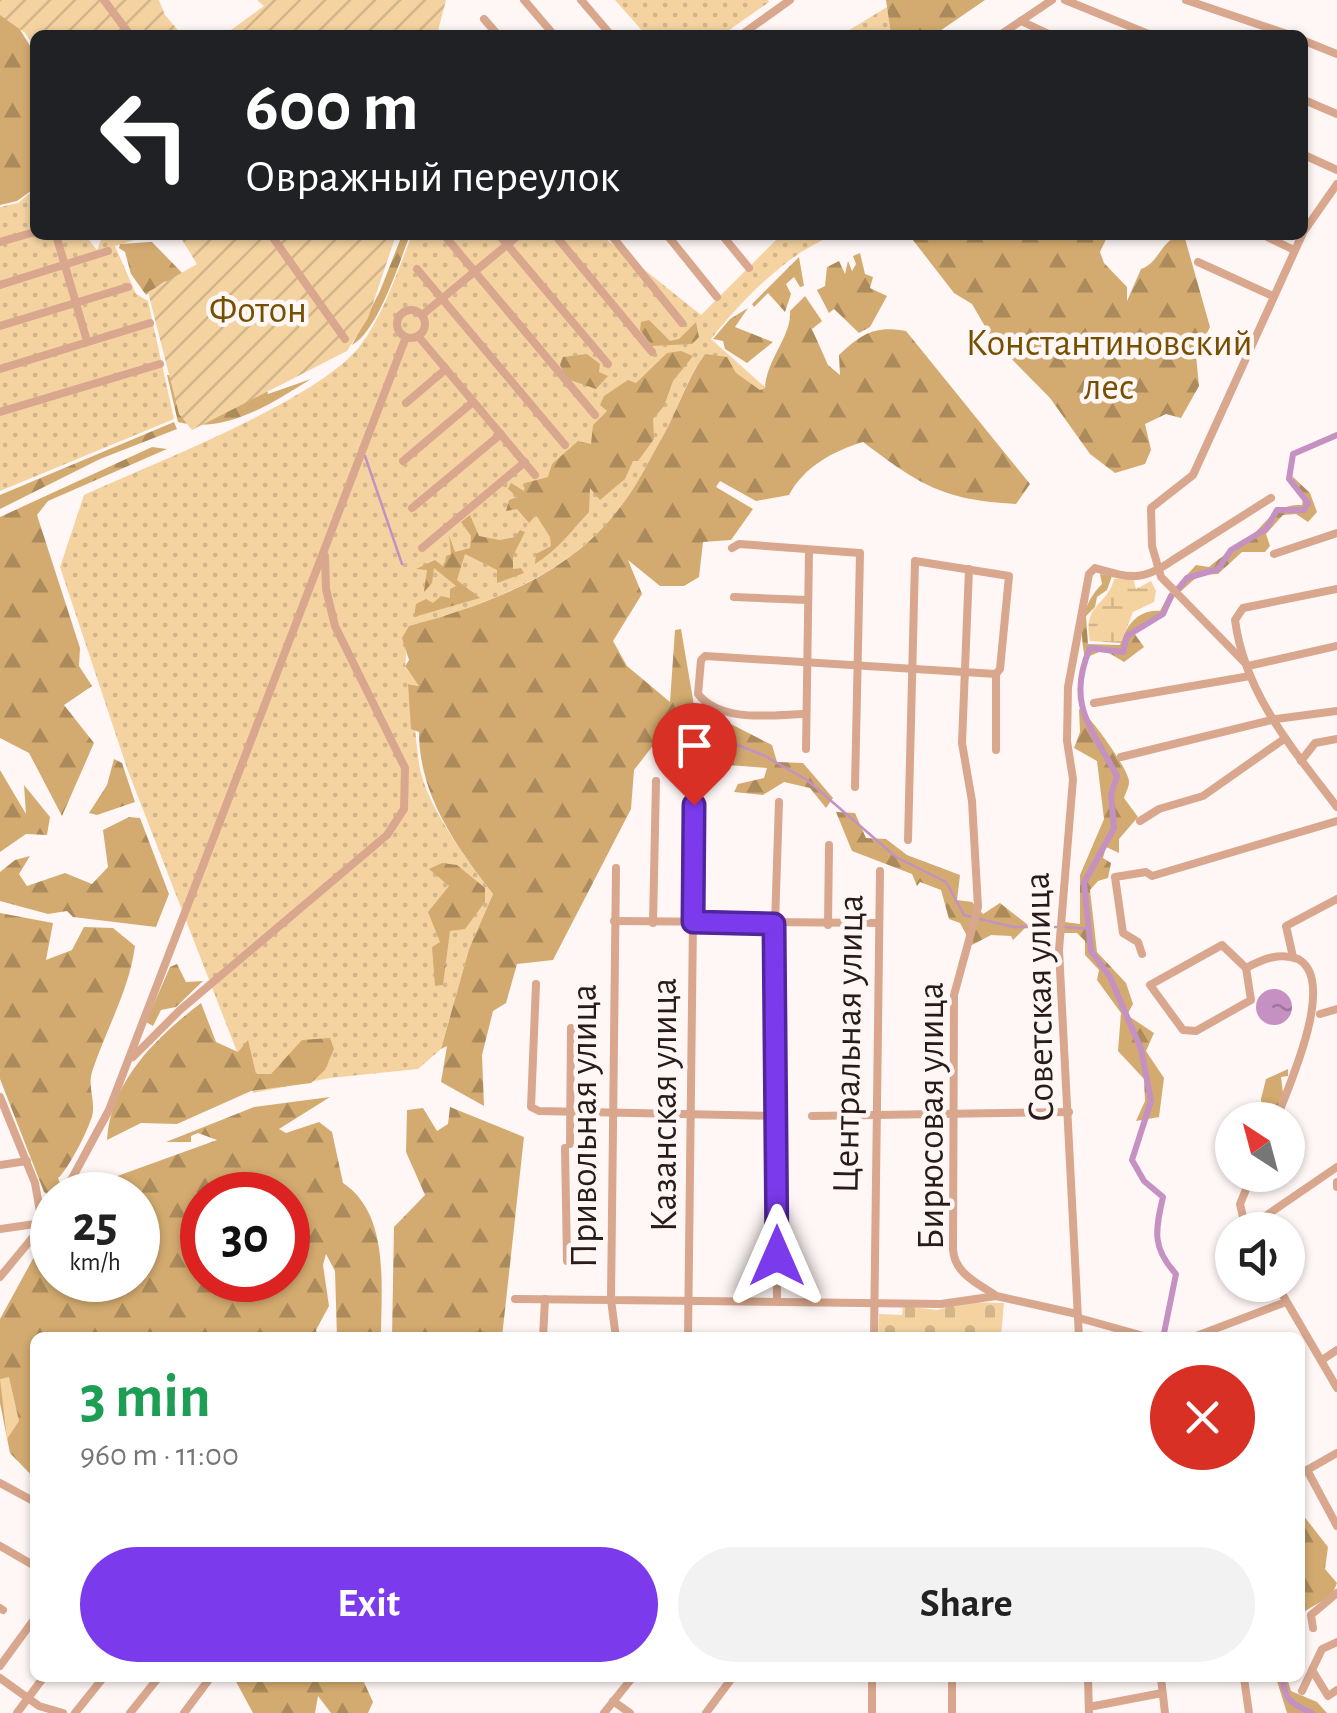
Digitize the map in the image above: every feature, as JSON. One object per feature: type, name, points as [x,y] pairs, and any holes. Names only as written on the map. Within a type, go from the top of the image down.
[{"type":"street","points":[[104,0],[126,30]]},
{"type":"street","points":[[524,0],[550,30]]},
{"type":"street","points":[[581,0],[607,30]]},
{"type":"street","points":[[748,30],[790,0]]},
{"type":"street","points":[[1008,30],[1052,0]]},
{"type":"street","points":[[1065,0],[1139,30]]},
{"type":"street","points":[[1186,0],[1275,30]]},
{"type":"street","points":[[484,19],[494,30]]},
{"type":"street","points":[[1022,21],[1041,30]]},
{"type":"street","points":[[1308,42],[1337,54]]},
{"type":"street","points":[[1308,102],[1337,114]]},
{"type":"street","points":[[1308,157],[1337,170]]},
{"type":"street","points":[[1308,224],[1337,184]]},
{"type":"street","points":[[1308,209],[1314,212]]},
{"type":"street","points":[[0,242],[30,233]]},
{"type":"street","points":[[58,240],[88,341]]},
{"type":"street","points":[[275,240],[345,340]]},
{"type":"street","points":[[448,240],[595,415]]},
{"type":"street","points":[[503,240],[608,364]]},
{"type":"street","points":[[422,315],[513,240]]},
{"type":"street","points":[[559,240],[652,352]]},
{"type":"street","points":[[615,240],[682,323]]},
{"type":"street","points":[[670,240],[717,296]]},
{"type":"street","points":[[726,240],[749,268]]},
{"type":"street","points":[[1273,240],[1294,250]]},
{"type":"street","points":[[1248,666],[1159,573],[1152,546],[1151,508],[1193,474],[1299,240]]},
{"type":"street","points":[[0,285],[108,251]]},
{"type":"street","points":[[1198,262],[1272,296]]},
{"type":"street","points":[[417,269],[565,445]]},
{"type":"street","points":[[0,326],[128,287]]},
{"type":"street","points":[[406,337],[398,328],[400,317],[410,310],[422,315]]},
{"type":"street","points":[[406,337],[418,336],[425,328],[422,315]]},
{"type":"street","points":[[0,368],[150,323]]},
{"type":"street","points":[[418,336],[536,475]]},
{"type":"street","points":[[75,1172],[109,1110],[406,337]]},
{"type":"street","points":[[0,412],[160,364]]},
{"type":"street","points":[[406,403],[446,369]]},
{"type":"street","points":[[403,460],[473,402]]},
{"type":"street","points":[[412,508],[500,434]]},
{"type":"street","points":[[422,548],[524,462]]},
{"type":"street","points":[[1159,573],[1188,549],[1271,498]]},
{"type":"street","points":[[1274,554],[1337,533]]},
{"type":"street","points":[[732,548],[739,544],[860,553],[855,787]]},
{"type":"street","points":[[126,1064],[180,1010],[387,835],[404,809],[404,768],[329,606],[325,550]]},
{"type":"street","points":[[806,749],[809,550]]},
{"type":"street","points":[[908,840],[915,560],[1009,576],[1000,669],[996,674],[996,750]]},
{"type":"street","name":"Советская улица","points":[[1079,1332],[1060,950],[1073,779],[1067,742],[1071,656],[1088,574],[1095,568],[1115,577],[1159,573]]},
{"type":"street","name":"Бирюсовая улица","points":[[969,569],[962,744],[972,801],[978,906],[954,995],[953,1261],[996,1296]]},
{"type":"street","points":[[1337,589],[1236,613],[1237,636],[1271,721],[1337,807]]},
{"type":"street","points":[[734,597],[807,600]]},
{"type":"street","points":[[1248,666],[1337,646]]},
{"type":"street","points":[[804,714],[743,714],[706,704],[698,694],[700,660],[705,656],[996,674]]},
{"type":"street","points":[[1094,703],[1250,676]]},
{"type":"street","points":[[1121,758],[1271,721],[1337,711]]},
{"type":"street","points":[[1140,821],[1160,809],[1203,796],[1284,739]]},
{"type":"street","points":[[1302,760],[1315,743],[1337,739]]},
{"type":"street","name":"Казанская улица","points":[[688,1332],[694,1114],[695,753]]},
{"type":"street","points":[[654,923],[656,781]]},
{"type":"street","points":[[778,1300],[774,924],[779,802]]},
{"type":"street","points":[[1142,954],[1138,942],[1122,933],[1115,877],[1146,872],[1152,876],[1337,820]]},
{"type":"street","points":[[828,924],[830,845]]},
{"type":"street","name":"Привольная улица","points":[[616,868],[611,1300],[875,1300],[941,1304],[996,1296]]},
{"type":"street","name":"Центральная улица","points":[[874,1332],[880,871]]},
{"type":"street","points":[[1293,957],[1286,926],[1337,900]]},
{"type":"street","points":[[614,922],[879,923]]},
{"type":"street","points":[[1214,946],[1226,948],[1246,968],[1251,1000],[1196,1031],[1184,1030],[1150,985],[1214,946]]},
{"type":"street","points":[[1246,968],[1266,957],[1293,957],[1314,968],[1321,980],[1320,1014],[1283,1102]]},
{"type":"street","points":[[536,984],[532,1107],[538,1112],[776,1116]]},
{"type":"street","points":[[1320,1014],[1337,1010]]},
{"type":"street","points":[[567,1260],[572,1028]]},
{"type":"street","points":[[0,1097],[4,1118],[30,1174]]},
{"type":"street","points":[[812,1116],[1069,1112]]},
{"type":"street","points":[[0,1165],[27,1161]]},
{"type":"street","points":[[1273,1212],[1336,1169]]},
{"type":"street","points":[[0,1229],[30,1225]]},
{"type":"street","points":[[0,1276],[30,1239]]},
{"type":"street","points":[[996,1296],[1132,1332]]},
{"type":"street","points":[[515,1299],[611,1300],[615,1332]]},
{"type":"street","points":[[543,1332],[545,1299]]},
{"type":"street","points":[[1206,1332],[1286,1302],[1305,1332]]},
{"type":"street","points":[[1305,1333],[1337,1388]]},
{"type":"street","points":[[1322,1360],[1337,1350]]},
{"type":"street","points":[[1305,1471],[1337,1453]]},
{"type":"street","points":[[1305,1474],[1337,1526]]},
{"type":"street","points":[[0,1482],[30,1499]]},
{"type":"street","points":[[0,1546],[30,1563]]},
{"type":"street","points":[[1313,1628],[1311,1614],[1337,1593]]},
{"type":"street","points":[[0,1666],[30,1625]]},
{"type":"street","points":[[1302,1692],[1322,1649],[1337,1642]]},
{"type":"street","points":[[1312,1670],[1328,1696],[1337,1690]]},
{"type":"street","points":[[0,1678],[28,1698],[63,1713]]},
{"type":"street","points":[[17,1713],[41,1682]]},
{"type":"street","points":[[75,1713],[100,1682]]},
{"type":"street","points":[[130,1713],[155,1682]]},
{"type":"street","points":[[184,1713],[207,1682]]},
{"type":"street","points":[[604,1713],[629,1682]]},
{"type":"street","points":[[706,1713],[729,1682]]},
{"type":"street","points":[[872,1682],[872,1713]]},
{"type":"street","points":[[952,1682],[952,1713]]},
{"type":"street","points":[[1088,1682],[1089,1710],[1162,1693]]},
{"type":"street","points":[[1161,1682],[1164,1713]]},
{"type":"street","points":[[1245,1682],[1249,1713]]},
{"type":"street","points":[[613,1702],[630,1713]]},
{"type":"green space","points":[[0,0],[159,0],[178,30],[30,30],[30,40],[0,15]]},
{"type":"green space","points":[[257,0],[446,0],[438,30],[231,30],[264,6]]},
{"type":"green space","points":[[615,0],[769,2],[729,30],[642,30]]},
{"type":"green space","points":[[886,0],[985,0],[941,30],[890,30]]},
{"type":"green space","points":[[887,7],[890,30],[849,30]]},
{"type":"green space","points":[[0,11],[16,23],[30,46],[30,192],[17,201],[0,205]]},
{"type":"green space","points":[[30,193],[30,240],[89,240],[97,250],[101,240],[134,240],[115,246],[136,294],[148,301],[174,419],[0,491],[0,207],[18,203]]},
{"type":"green space","name":"Фотон","points":[[182,240],[394,240],[368,318],[347,351],[192,430],[179,414],[148,292],[197,264]]},
{"type":"green space","points":[[400,240],[408,240],[387,295],[370,326],[352,345]]},
{"type":"green space","points":[[410,240],[607,240],[701,315],[776,240],[824,240],[784,264],[711,339],[766,388],[760,390],[705,354],[635,486],[580,549],[555,567],[499,596],[409,626],[405,667],[420,686],[409,684],[423,779],[448,831],[493,894],[469,949],[441,1049],[418,1069],[330,1078],[253,1093],[128,771],[60,567],[84,495],[232,429],[308,388],[339,367],[360,346],[389,292]]},
{"type":"green space","name":"Константиновский лес","points":[[913,240],[1106,240],[1100,252],[1104,263],[1127,287],[1127,301],[1141,269],[1171,240],[1185,240],[1210,327],[1196,355],[1199,386],[1181,418],[1166,414],[1145,424],[1151,450],[1145,464],[1115,473],[1090,454],[1050,398],[993,340],[972,304],[954,293]]},
{"type":"green space","points":[[152,242],[186,277],[164,282],[146,295],[131,274],[125,252],[119,248],[120,244]]},
{"type":"green space","points":[[860,253],[865,274],[873,277],[870,288],[887,296],[870,327],[859,333],[834,309],[829,313],[817,290],[825,286],[827,267],[839,261],[845,274],[848,261],[852,271],[856,264],[853,256]]},
{"type":"green space","points":[[799,257],[804,286],[800,287],[794,277],[786,284],[791,294],[785,312],[768,293],[754,307],[752,304]]},
{"type":"green space","name":"Константиновский лес","points":[[805,296],[822,321],[812,329],[828,365],[840,375],[839,355],[854,342],[877,330],[906,331],[1030,484],[1016,504],[969,499],[917,479],[863,442],[820,461],[789,495],[756,501],[720,481],[716,487],[753,509],[731,540],[703,542],[699,577],[684,586],[660,586],[628,560],[642,594],[613,641],[627,666],[670,702],[675,630],[681,629],[697,723],[725,721],[772,745],[777,762],[803,763],[833,798],[826,808],[810,788],[784,782],[763,795],[734,792],[738,784],[764,778],[767,768],[729,765],[718,744],[700,751],[669,725],[634,770],[631,809],[553,960],[517,964],[506,1003],[493,1011],[482,1055],[484,1106],[441,1082],[447,1046],[441,1049],[469,949],[493,894],[453,838],[425,777],[419,732],[411,729],[408,684],[419,686],[405,666],[409,660],[402,638],[409,626],[528,583],[580,549],[635,486],[705,354],[727,357],[736,373],[760,390],[765,388],[790,311]]},
{"type":"green space","points":[[748,308],[735,327],[773,342],[747,363],[725,349],[723,341],[713,339],[730,319]]},
{"type":"green space","points":[[649,320],[670,341],[679,339],[696,322],[699,337],[692,344],[652,346],[640,330],[641,322]]},
{"type":"green space","points":[[681,351],[693,356],[673,381],[664,406],[653,419],[654,439],[638,461],[633,461],[625,479],[600,500],[590,488],[589,512],[535,564],[536,554],[551,546],[550,537],[536,515],[529,523],[517,509],[506,511],[509,500],[517,497],[508,489],[511,483],[524,491],[525,483],[548,477],[552,464],[578,441],[591,444],[593,425],[607,411],[600,405],[604,396],[628,380],[636,383],[667,353]]},
{"type":"green space","points":[[587,354],[600,364],[599,372],[608,376],[596,389],[567,379],[560,365],[563,357]]},
{"type":"green space","points":[[167,375],[266,387],[268,394],[311,379],[247,414],[196,425],[178,422]]},
{"type":"green space","points":[[174,422],[177,429],[100,459],[0,509],[0,495]]},
{"type":"green space","points":[[152,447],[167,449],[48,501],[37,515],[80,648],[79,666],[92,686],[64,705],[94,743],[62,816],[29,753],[0,738],[0,517]]},
{"type":"green space","points":[[1292,476],[1310,493],[1317,512],[1308,522],[1296,514],[1283,515],[1266,534],[1270,546],[1265,552],[1242,552],[1218,574],[1199,575],[1179,593],[1174,589],[1196,565],[1209,567],[1278,511],[1302,505],[1303,498],[1294,488]]},
{"type":"green space","points":[[470,515],[479,536],[500,540],[515,537],[520,530],[525,532],[513,556],[513,569],[521,568],[524,573],[497,583],[497,570],[465,554],[457,580],[480,598],[414,617],[416,604],[426,599],[433,603],[441,596],[450,598],[450,589],[456,586],[434,568],[432,583],[424,592],[427,570],[416,569],[435,560],[444,567],[446,556],[451,554],[449,535],[455,552],[470,548],[471,536],[461,522]]},
{"type":"green space","points":[[1100,574],[1112,576],[1107,590],[1097,597],[1095,607],[1086,616],[1088,644],[1120,645],[1134,620],[1160,611],[1170,592],[1175,596],[1164,616],[1134,633],[1144,647],[1124,662],[1104,650],[1085,658],[1083,618],[1102,584]]},
{"type":"green space","points":[[1133,577],[1136,589],[1151,581],[1156,591],[1154,602],[1133,612],[1121,643],[1090,641],[1092,612],[1107,595],[1114,579]]},
{"type":"green space","points":[[1079,709],[1099,731],[1128,776],[1124,798],[1138,817],[1119,839],[1119,853],[1106,847],[1103,858],[1111,863],[1108,878],[1098,881],[1090,890],[1097,952],[1126,983],[1133,1004],[1127,1015],[1154,1033],[1146,1051],[1164,1078],[1159,1117],[1136,1121],[1145,1101],[1144,1079],[1118,1051],[1121,1013],[1097,980],[1099,970],[1085,955],[1085,941],[1077,933],[1063,933],[1065,922],[1080,924],[1080,875],[1104,819],[1097,761],[1074,748],[1080,732]]},
{"type":"green space","points":[[114,759],[122,763],[135,802],[97,815],[89,813],[107,785]]},
{"type":"green space","points":[[0,770],[26,814],[24,785],[50,817],[47,835],[26,834],[0,852]]},
{"type":"green space","points":[[836,812],[855,813],[866,838],[886,839],[907,855],[960,875],[957,900],[972,902],[983,914],[1000,903],[1028,925],[1013,940],[1011,936],[991,935],[972,945],[960,923],[949,919],[941,890],[920,882],[917,886],[912,874],[852,851]]},
{"type":"green space","points":[[129,817],[140,818],[169,894],[156,927],[73,917],[67,911],[48,914],[0,901],[0,872],[15,860],[30,856],[19,874],[27,886],[65,873],[92,884],[108,867],[103,830]]},
{"type":"green space","points":[[442,863],[457,865],[485,888],[485,902],[465,929],[450,931],[443,985],[435,986],[432,947],[440,942],[428,912],[449,886],[429,869]]},
{"type":"green space","points":[[0,913],[53,923],[46,960],[72,950],[84,927],[113,928],[135,946],[122,994],[92,1072],[92,1117],[63,1172],[36,1172],[0,1079]]},
{"type":"green space","points":[[177,964],[186,982],[203,981],[176,1007],[161,1010],[153,1026],[146,1022],[170,967]]},
{"type":"green space","points":[[201,1003],[216,1042],[238,1052],[248,1040],[256,1074],[271,1074],[302,1040],[330,1038],[334,1049],[325,1070],[311,1083],[251,1091],[177,1124],[141,1123],[107,1140],[110,1118],[127,1079],[153,1045]]},
{"type":"green space","points":[[1288,1069],[1288,1076],[1281,1077],[1283,1093],[1279,1102],[1261,1102],[1266,1079]]},
{"type":"green space","points":[[330,1097],[279,1129],[286,1133],[319,1122],[332,1132],[343,1183],[358,1196],[376,1232],[381,1332],[337,1332],[335,1271],[326,1254],[323,1265],[329,1306],[317,1332],[30,1332],[30,1474],[10,1453],[0,1403],[0,1319],[30,1264],[30,1302],[160,1302],[160,1172],[128,1172],[217,1140],[198,1133],[191,1136],[191,1142],[166,1142],[254,1107]]},
{"type":"green space","points":[[450,1107],[524,1137],[503,1332],[392,1332],[394,1227],[425,1195],[406,1152],[407,1110],[423,1108],[437,1131],[448,1124]]},
{"type":"green space","points":[[964,1302],[1004,1303],[1001,1332],[878,1332],[879,1314],[902,1315],[903,1306],[937,1310]]},
{"type":"green space","points":[[9,1377],[19,1421],[7,1439],[0,1379]]},
{"type":"green space","points":[[1305,1518],[1328,1547],[1325,1569],[1337,1583],[1332,1595],[1305,1611]]},
{"type":"green space","points":[[236,1682],[364,1682],[373,1702],[368,1713],[331,1713],[318,1696],[315,1713],[253,1713]]},
{"type":"green space","points":[[1277,1682],[1288,1682],[1291,1691],[1317,1702],[1327,1713],[1287,1713]]},
{"type":"water","points":[[1274,989],[1287,994],[1292,1007],[1287,1020],[1274,1025],[1261,1020],[1256,1007],[1261,994]]},
{"type":"waterway","points":[[1178,589],[1187,578],[1218,569],[1231,550],[1266,529],[1277,510],[1304,510],[1308,503],[1289,479],[1293,454],[1337,435]]},
{"type":"waterway","points":[[365,456],[402,564]]},
{"type":"waterway","points":[[1164,1332],[1176,1274],[1159,1247],[1158,1220],[1163,1197],[1144,1181],[1132,1160],[1151,1101],[1141,1049],[1110,977],[1091,951],[1084,883],[1114,828],[1111,795],[1117,776],[1085,715],[1080,685],[1090,648],[1123,652],[1127,636],[1163,614],[1171,596]]},
{"type":"waterway","points":[[709,734],[763,755],[807,780],[896,857],[946,882],[964,915],[972,917]]},
{"type":"waterway","points":[[980,919],[1014,927],[1056,927]]},
{"type":"waterway","points":[[1064,927],[1089,929]]},
{"type":"waterway","points":[[1284,1682],[1290,1700],[1312,1713]]},
{"type":"route","points":[[694,805],[693,922],[774,924],[777,1256]]}]
